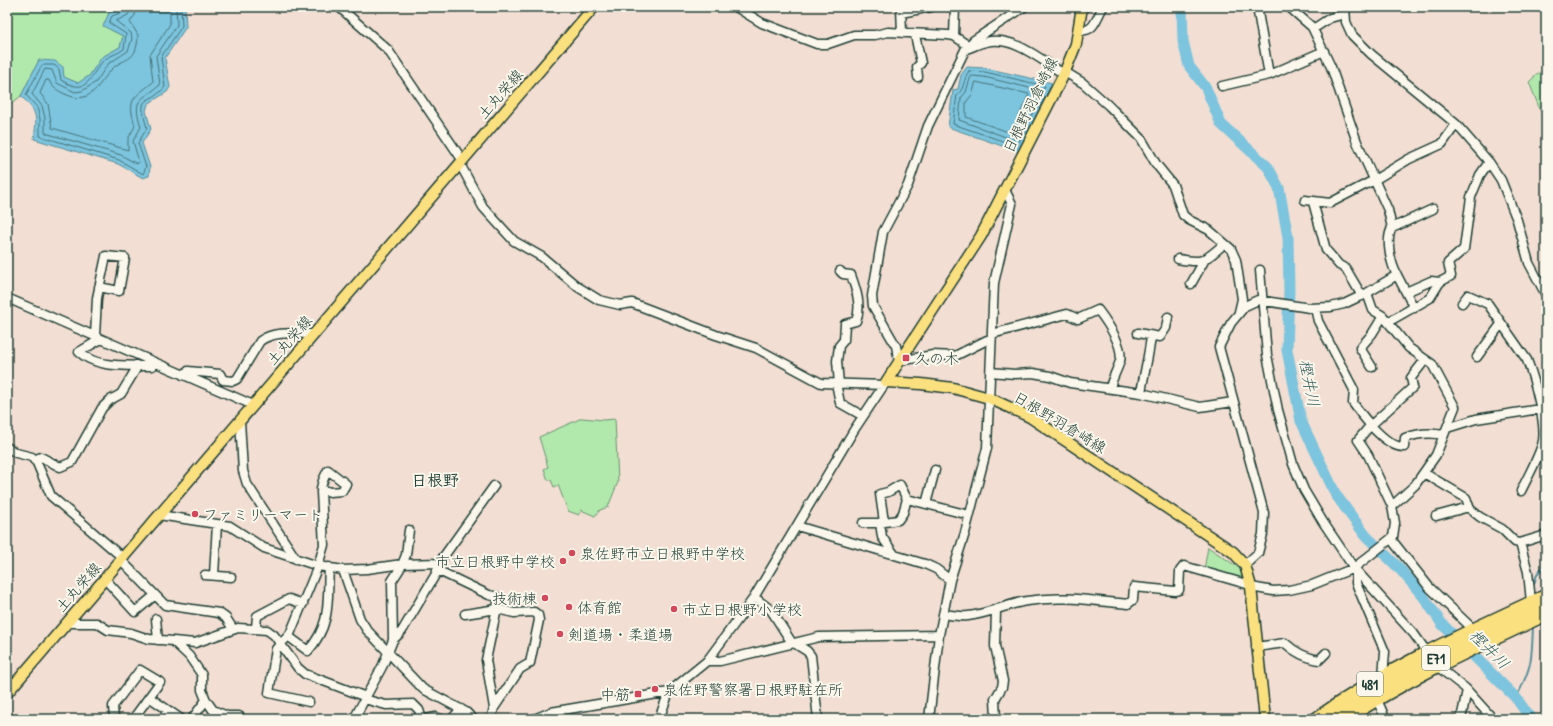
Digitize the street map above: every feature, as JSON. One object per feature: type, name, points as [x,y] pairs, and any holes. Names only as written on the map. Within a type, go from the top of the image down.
[{"type":"highway","name":"481","points":[[1315,719],[1338,702],[1426,651],[1546,595]]},
{"type":"highway","name":"E71","points":[[1331,719],[1370,693],[1424,664],[1546,606]]},
{"type":"highway","name":"E71","points":[[1347,719],[1374,702],[1451,659],[1546,615]]},
{"type":"highway","name":"481","points":[[1355,719],[1379,704],[1442,670],[1546,623]]},
{"type":"main road","name":"土丸栄線","points":[[7,693],[594,7]]},
{"type":"main road","name":"日根野羽倉崎線","points":[[885,384],[981,236],[1064,73],[1076,44],[1082,7]]},
{"type":"main road","name":"日根野羽倉崎線","points":[[885,384],[921,384],[953,388],[990,398],[1030,418],[1066,440],[1233,552],[1246,565]]},
{"type":"main road","points":[[1246,565],[1251,586],[1256,647],[1265,719]]},
{"type":"street","points":[[339,7],[388,50],[461,163],[483,207],[514,241],[542,258],[578,288],[599,300],[620,305],[632,303],[716,335],[756,348],[821,383],[885,384]]},
{"type":"street","points":[[736,7],[762,23],[818,44],[828,44],[854,35],[875,35],[888,32],[915,35],[954,36],[967,48]]},
{"type":"street","points":[[902,33],[901,10],[931,7]]},
{"type":"street","points":[[954,36],[955,7]]},
{"type":"street","points":[[1024,7],[974,40],[967,48],[928,126],[908,186],[883,232],[872,296],[873,306],[896,346],[899,362],[933,355],[955,356],[992,337],[1067,314],[1078,319],[1098,310],[1113,332],[1120,360],[1110,388]]},
{"type":"street","points":[[1079,30],[1087,32],[1091,30],[1103,7]]},
{"type":"street","points":[[1256,7],[1269,75]]},
{"type":"street","points":[[1289,7],[1313,29],[1324,51],[1342,94],[1357,142],[1376,179],[1388,210],[1392,228]]},
{"type":"street","points":[[1313,29],[1330,18],[1345,11],[1352,35],[1377,58],[1456,124],[1489,162],[1501,180],[1518,220],[1529,263],[1546,295]]},
{"type":"street","points":[[915,35],[921,63],[917,67],[918,77]]},
{"type":"street","points":[[967,48],[987,41],[1006,41],[1083,83],[1109,106],[1141,138],[1156,164],[1173,185],[1183,215],[1189,220],[1209,230],[1231,249],[1236,260],[1242,299],[1238,314]]},
{"type":"street","points":[[1222,86],[1269,75],[1324,51]]},
{"type":"street","points":[[1392,506],[1415,485],[1436,455],[1455,408],[1432,364],[1409,348],[1385,319],[1374,310],[1365,294],[1346,269],[1339,265],[1326,250],[1309,201],[1330,203],[1376,179],[1409,159],[1442,144],[1456,124]]},
{"type":"street","points":[[1372,367],[1360,348],[1385,319],[1414,308],[1430,298],[1440,282],[1451,276],[1448,263],[1464,249],[1471,197],[1480,175],[1489,162]]},
{"type":"street","points":[[929,719],[939,635],[950,580],[970,515],[987,448],[994,282],[1012,204],[1005,190]]},
{"type":"street","points":[[1414,308],[1397,275],[1391,258],[1389,233],[1392,228],[1433,209]]},
{"type":"street","points":[[1192,284],[1204,261],[1224,244]]},
{"type":"street","points":[[98,338],[99,287],[106,256],[125,258],[119,290],[99,287]]},
{"type":"street","points":[[1178,259],[1196,262],[1204,261]]},
{"type":"street","points":[[1260,270],[1267,355],[1278,410],[1292,464],[1304,490],[1319,516],[1355,569],[1414,634],[1426,651]]},
{"type":"street","points":[[840,271],[843,274],[851,275],[856,288],[859,308],[856,321],[845,324],[844,340],[839,346],[837,360],[837,383],[840,403],[863,416]]},
{"type":"street","points":[[1246,565],[1258,553],[1263,534],[1264,513],[1218,347],[1231,323],[1238,314],[1245,306],[1258,300],[1315,308],[1344,304],[1365,294],[1397,275]]},
{"type":"street","points":[[1406,292],[1431,281],[1440,282]]},
{"type":"street","points":[[1462,303],[1468,295],[1488,304],[1527,360],[1543,409],[1542,444],[1521,491]]},
{"type":"street","points":[[7,298],[253,405]]},
{"type":"street","points":[[859,308],[873,306]]},
{"type":"street","points":[[1315,308],[1318,321],[1354,390],[1353,403],[1370,426],[1398,447],[1404,447],[1405,438],[1411,435],[1429,432],[1445,432],[1476,419],[1543,409]]},
{"type":"street","points":[[1138,333],[1160,337],[1166,328],[1168,317]]},
{"type":"street","points":[[1477,357],[1501,324]]},
{"type":"street","points":[[183,375],[188,371],[220,374],[223,380],[233,381],[237,379],[260,341],[264,338],[284,333],[314,334]]},
{"type":"street","points":[[1141,392],[1145,365],[1148,360],[1150,336]]},
{"type":"street","points":[[98,338],[79,352],[95,362],[113,365],[152,366],[156,363]]},
{"type":"street","points":[[943,614],[966,617],[996,611],[1026,601],[1047,598],[1076,598],[1128,604],[1133,600],[1134,587],[1175,592],[1178,590],[1180,570],[1184,566],[1273,591],[1289,590],[1312,585],[1355,569],[1393,537],[1395,523],[1392,506],[1371,462],[1358,440],[1370,426],[1413,387],[1411,378],[1425,360]]},
{"type":"street","points":[[34,460],[41,457],[60,467],[72,462],[102,408],[110,400],[121,394],[136,369],[136,365]]},
{"type":"street","points":[[990,372],[1015,374],[1033,373],[1050,376],[1070,383],[1141,392],[1200,407],[1233,402]]},
{"type":"street","points":[[534,719],[551,712],[669,692],[694,674],[707,661],[754,597],[863,416],[885,384]]},
{"type":"street","points":[[240,421],[242,471],[247,484],[296,559]]},
{"type":"street","points":[[7,447],[34,460],[37,463],[52,496],[122,559],[165,605],[219,613],[226,618],[232,629]]},
{"type":"street","points":[[926,504],[935,470]]},
{"type":"street","points":[[1424,473],[1466,498],[1470,507],[1480,517],[1502,529],[1515,542],[1520,543],[1546,535]]},
{"type":"street","points":[[863,523],[882,523],[898,520],[903,513],[907,500],[900,485],[888,492],[880,494],[882,523],[882,536],[894,554]]},
{"type":"street","points":[[354,719],[383,665],[393,640],[402,631],[438,567],[494,486]]},
{"type":"street","points":[[309,702],[269,693],[276,649],[288,636],[303,604],[318,566],[324,545],[321,489]]},
{"type":"street","points":[[907,500],[970,515]]},
{"type":"street","points":[[1436,516],[1470,507]]},
{"type":"street","points":[[159,515],[230,526],[264,548],[318,566],[343,570],[368,569],[402,564],[438,567],[489,595],[498,597],[497,609],[486,660],[494,708]]},
{"type":"street","points":[[214,575],[217,524]]},
{"type":"street","points":[[797,526],[844,541],[894,554],[936,569],[950,580]]},
{"type":"street","points":[[393,640],[392,581],[406,556],[409,530]]},
{"type":"street","points":[[1391,539],[1429,587],[1473,629]]},
{"type":"street","points":[[1520,543],[1528,572],[1531,602]]},
{"type":"street","points":[[288,636],[308,651],[320,638],[326,619],[329,567]]},
{"type":"street","points":[[1355,569],[1356,582],[1385,652],[1383,676]]},
{"type":"street","points":[[343,570],[360,619],[367,630],[423,689],[461,709],[473,719]]},
{"type":"street","points":[[205,575],[230,577]]},
{"type":"street","points":[[105,579],[135,612],[155,595]]},
{"type":"street","points":[[754,597],[771,610],[793,643],[807,651],[811,656],[818,719]]},
{"type":"street","points":[[256,628],[257,616],[289,599],[303,604]]},
{"type":"street","points":[[465,614],[497,609],[514,613],[534,612],[538,615],[539,620],[530,663],[520,669],[494,708],[491,719]]},
{"type":"street","points":[[996,611],[994,646],[1003,681],[1002,687],[995,699],[996,719]]},
{"type":"street","points":[[156,619],[158,640]]},
{"type":"street","points":[[67,622],[97,623],[108,630],[131,633],[149,639],[194,643],[232,629],[256,628],[268,630],[274,635],[305,674],[386,705],[413,704],[419,710],[422,719]]},
{"type":"street","points":[[707,661],[720,661],[819,637],[939,635]]},
{"type":"street","points":[[173,641],[189,656],[202,675],[202,690],[206,700],[213,710],[227,718],[239,716],[242,719]]},
{"type":"street","points":[[1256,647],[1286,643],[1293,650],[1304,656],[1319,660],[1326,653]]},
{"type":"street","points":[[114,719],[113,706],[140,670],[160,682],[133,719]]},
{"type":"street","points":[[1442,670],[1467,690],[1493,719]]},
{"type":"street","points":[[1461,719],[1467,690]]},
{"type":"street","points":[[659,719],[669,692]]},
{"type":"street","points":[[149,697],[181,719]]},
{"type":"street","points":[[192,719],[206,700]]},
{"type":"street","points":[[1379,704],[1383,713],[1383,719]]},
{"type":"street","points":[[452,719],[461,709]]},
{"type":"street","points":[[162,719],[168,710]]},
{"type":"street","points":[[426,719],[436,717],[441,719]]},
{"type":"green space","points":[[7,7],[127,7],[108,13],[111,30],[123,36],[120,47],[102,57],[89,76],[78,83],[63,77],[39,60],[21,96],[7,107]]},
{"type":"green space","points":[[1546,69],[1546,125],[1529,82],[1542,70]]},
{"type":"green space","points":[[582,418],[604,420],[615,419],[618,482],[608,507],[600,510],[595,516],[581,510],[579,515],[568,511],[558,485],[554,487],[551,480],[548,480],[544,469],[548,467],[539,437]]},
{"type":"green space","points":[[1208,547],[1242,570],[1243,583],[1204,570]]},
{"type":"water","points":[[127,7],[185,7],[186,27],[165,58],[170,87],[167,92],[148,104],[146,111],[151,129],[142,143],[150,167],[149,176],[143,178],[118,164],[34,139],[36,125],[35,115],[31,107],[21,96],[39,60],[55,61],[63,67],[64,77],[78,83],[89,76],[102,57],[120,47],[123,36],[103,26],[109,13]]},
{"type":"water","points":[[967,67],[985,68],[1052,83],[1019,152],[948,127],[953,90],[958,89],[961,75]]},
{"type":"waterway","name":"樫井川","points":[[1182,7],[1183,41],[1189,66],[1206,88],[1221,124],[1268,167],[1279,188],[1288,237],[1289,290],[1287,350],[1301,421],[1336,495],[1366,536],[1399,568],[1423,596],[1442,624],[1516,698],[1531,719]]},
{"type":"waterway","points":[[1533,588],[1537,574],[1546,563]]},
{"type":"waterway","points":[[1516,698],[1530,663],[1533,625]]},
{"type":"place","name":"久の木","points":[[906,358]]},
{"type":"place","name":"ファミリーマート","points":[[195,514]]},
{"type":"place","name":"泉佐野市立日根野中学校","points":[[572,553]]},
{"type":"place","name":"市立日根野中学校","points":[[563,561]]},
{"type":"place","name":"技術棟","points":[[545,598]]},
{"type":"place","name":"体育館","points":[[569,607]]},
{"type":"place","name":"市立日根野小学校","points":[[674,609]]},
{"type":"place","name":"剣道場・柔道場","points":[[560,634]]},
{"type":"place","name":"泉佐野警察署日根野駐在所","points":[[655,689]]},
{"type":"place","name":"中筋","points":[[638,694]]},
{"type":"district","name":"日根野","points":[[435,480]]}]
